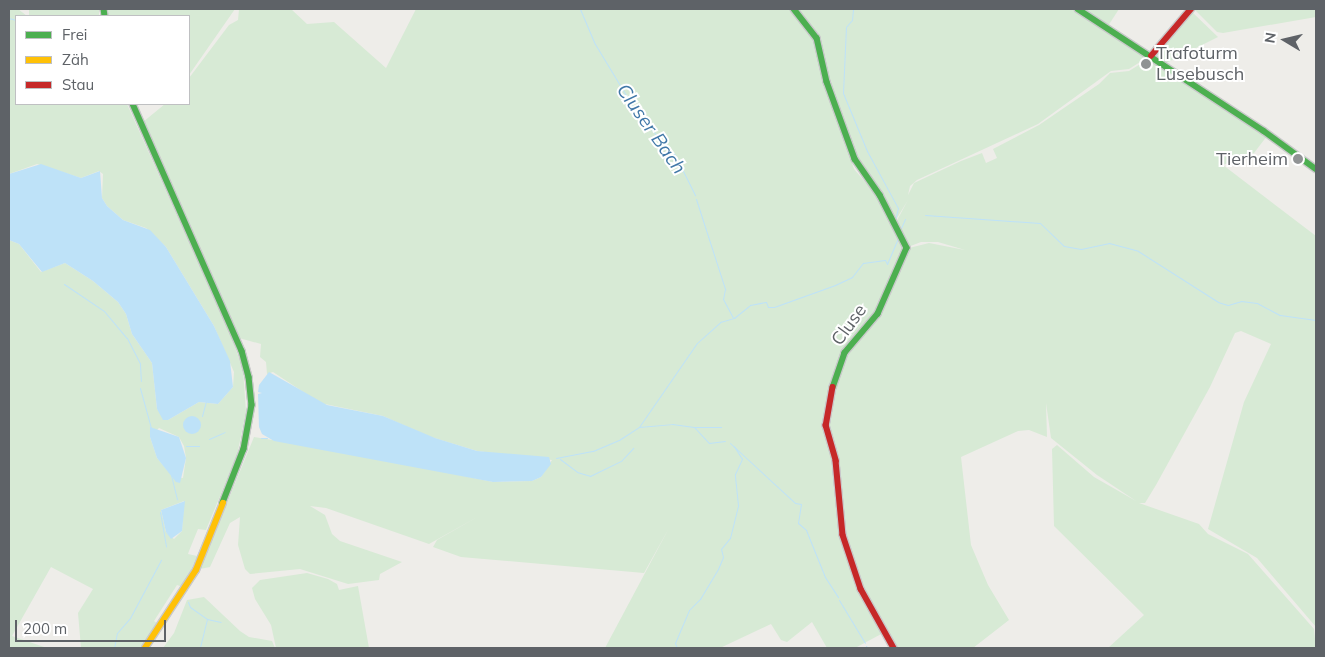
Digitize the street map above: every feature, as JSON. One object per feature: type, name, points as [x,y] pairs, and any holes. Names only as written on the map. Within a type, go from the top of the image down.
[{"type":"main road","name":"Cluse","points":[[794,9],[817,38],[829,89],[855,159],[880,195],[888,216],[907,248],[878,314],[845,353],[833,388],[826,425],[836,462],[836,496],[843,535],[861,589],[894,648]]},
{"type":"main road","points":[[1078,9],[1151,56],[1316,169]]},
{"type":"main road","points":[[1151,56],[1191,9]]},
{"type":"main road","points":[[133,105],[238,341],[247,368],[251,397],[244,449],[196,570],[145,648]]},
{"type":"green space","points":[[9,9],[18,9],[26,15],[15,15],[15,105],[127,105],[230,333],[243,369],[246,412],[237,455],[206,530],[198,529],[189,551],[188,554],[197,556],[185,584],[183,587],[177,585],[154,621],[158,624],[142,648],[81,648],[78,613],[93,589],[51,567],[12,636],[47,648],[9,648],[9,240],[19,244],[41,272],[65,263],[93,281],[118,302],[126,314],[132,334],[152,363],[157,409],[168,420],[199,402],[218,404],[233,387],[234,372],[214,326],[166,247],[146,228],[123,220],[107,206],[102,198],[103,174],[99,171],[81,178],[37,164],[9,174]],"holes":[[[159,428],[179,437],[184,446],[186,458],[183,478],[173,477],[157,458],[150,437]],[[184,501],[182,531],[174,539],[166,532],[161,510]]]},
{"type":"green space","points":[[29,9],[99,9],[99,15],[29,15]]},
{"type":"green space","points":[[106,9],[235,9],[190,74],[190,15],[107,15]]},
{"type":"green space","points":[[239,9],[291,9],[307,24],[334,22],[386,68],[416,9],[791,9],[817,45],[825,86],[854,169],[879,198],[908,254],[909,248],[929,243],[965,250],[938,242],[921,242],[908,247],[895,224],[908,200],[894,223],[885,204],[859,169],[829,90],[820,43],[795,9],[1074,9],[1148,57],[1129,69],[1111,71],[1038,124],[917,180],[910,186],[908,195],[914,183],[961,161],[982,153],[986,163],[997,158],[993,149],[1039,125],[1099,84],[1110,73],[1129,71],[1150,58],[1267,136],[1254,153],[1223,165],[1316,236],[1316,627],[1257,558],[1208,529],[1244,402],[1271,344],[1241,331],[1235,333],[1210,387],[1156,485],[1145,503],[1139,503],[1199,524],[1208,534],[1248,554],[1314,629],[1316,648],[1108,648],[1144,615],[1054,526],[1052,449],[1057,445],[1094,477],[1136,501],[1097,475],[1051,438],[1046,403],[1047,437],[1029,430],[1018,431],[961,457],[971,545],[988,585],[1009,620],[973,648],[895,648],[885,632],[855,648],[827,648],[812,622],[787,642],[781,640],[771,624],[720,648],[605,648],[669,528],[644,573],[461,557],[433,547],[437,540],[479,516],[429,544],[326,508],[310,506],[325,515],[332,534],[340,541],[402,562],[380,574],[379,580],[348,584],[300,569],[250,574],[245,569],[238,545],[240,517],[230,523],[210,567],[200,569],[254,437],[357,454],[493,482],[532,481],[541,477],[552,460],[477,451],[428,436],[383,416],[320,403],[273,372],[267,374],[266,362],[260,357],[261,344],[239,338],[143,122],[164,105],[190,105],[190,77],[229,25],[238,20]]},
{"type":"green space","points":[[1081,9],[1119,9],[1108,26]]},
{"type":"green space","points":[[1194,9],[1316,9],[1316,17],[1223,33],[1217,32]]},
{"type":"green space","points":[[1191,11],[1218,37],[1166,63],[1153,56]]},
{"type":"green space","points":[[307,573],[328,579],[337,584],[339,590],[358,586],[369,648],[276,648],[271,625],[255,599],[252,588],[260,580]]},
{"type":"green space","points":[[204,597],[240,631],[249,637],[272,641],[275,648],[163,648],[174,633],[187,600]]},
{"type":"water","points":[[41,164],[81,178],[100,171],[102,198],[107,206],[123,220],[150,230],[166,247],[214,326],[230,361],[233,387],[218,404],[199,402],[168,420],[163,420],[157,409],[152,363],[132,334],[126,314],[118,302],[93,281],[65,263],[42,272],[19,244],[9,240],[9,174]]},
{"type":"water","points":[[269,372],[327,405],[383,416],[435,438],[477,451],[549,457],[551,464],[541,477],[532,481],[493,482],[274,441],[262,434],[259,427],[258,394],[262,393],[258,392],[259,385]]},
{"type":"water","points":[[192,416],[198,419],[201,425],[198,431],[192,434],[186,431],[183,425],[186,419]]},
{"type":"water","points":[[150,427],[179,437],[186,458],[180,483],[176,482],[157,458],[150,437]]},
{"type":"water","points":[[185,501],[182,531],[171,539],[166,532],[161,510]]},
{"type":"waterway","name":"Cluser Bach","points":[[580,9],[595,44],[638,115],[675,155],[695,195]]},
{"type":"waterway","points":[[853,9],[852,20],[846,27],[843,93],[867,151],[898,208],[895,220]]},
{"type":"waterway","points":[[9,18],[15,20]]},
{"type":"waterway","name":"Cluser Bach","points":[[696,199],[725,289],[723,299],[733,318]]},
{"type":"waterway","points":[[925,215],[1040,223],[1064,246],[1081,249],[1109,243],[1138,251],[1218,302],[1228,305],[1241,301],[1257,303],[1280,315],[1316,320]]},
{"type":"waterway","points":[[901,228],[905,219]]},
{"type":"waterway","points":[[556,458],[593,451],[619,440],[639,427],[697,343],[720,322],[734,318],[750,305],[766,302],[768,307],[774,307],[835,285],[852,277],[863,263],[885,260],[887,264],[898,238]]},
{"type":"waterway","points":[[64,284],[104,311],[127,338],[140,364],[141,381]]},
{"type":"waterway","points":[[140,388],[151,428]]},
{"type":"waterway","points":[[202,416],[206,401]]},
{"type":"waterway","points":[[639,427],[672,424],[694,427],[709,443],[725,441]]},
{"type":"waterway","points":[[694,427],[721,427]]},
{"type":"waterway","points":[[209,439],[225,432]]},
{"type":"waterway","points":[[261,438],[267,438]]},
{"type":"waterway","points":[[730,443],[795,503],[801,504],[798,523],[806,530],[825,577],[838,597]]},
{"type":"waterway","points":[[186,446],[199,446]]},
{"type":"waterway","points":[[677,648],[675,643],[689,610],[700,599],[718,569],[723,557],[721,549],[730,538],[738,505],[735,474],[742,459],[734,446]]},
{"type":"waterway","points":[[560,459],[577,472],[590,476],[621,461],[633,448]]},
{"type":"waterway","points":[[171,475],[177,499]]},
{"type":"waterway","points":[[160,512],[166,546]]},
{"type":"waterway","points":[[114,648],[117,633],[130,618],[161,560]]},
{"type":"waterway","points":[[839,600],[865,643]]},
{"type":"waterway","points":[[188,602],[190,607],[207,619],[200,648]]},
{"type":"waterway","points":[[207,619],[221,622]]},
{"type":"traffic: fast","points":[[104,9],[105,15]]},
{"type":"traffic: fast","points":[[794,9],[817,38],[827,82],[855,159],[880,195],[907,248],[878,314],[845,353],[833,387]]},
{"type":"traffic: fast","points":[[1078,9],[1264,131],[1316,169]]},
{"type":"traffic: fast","points":[[133,105],[242,351],[249,377],[252,405],[244,449],[223,503]]},
{"type":"traffic: slow","points":[[145,648],[196,570],[223,503]]},
{"type":"traffic: jam","points":[[1151,56],[1191,9]]},
{"type":"traffic: jam","points":[[833,387],[826,425],[836,461],[843,535],[861,589],[894,648]]},
{"type":"place","name":"Trafoturm Lusebusch","points":[[1146,64]]},
{"type":"place","name":"Tierheim","points":[[1298,159]]}]
